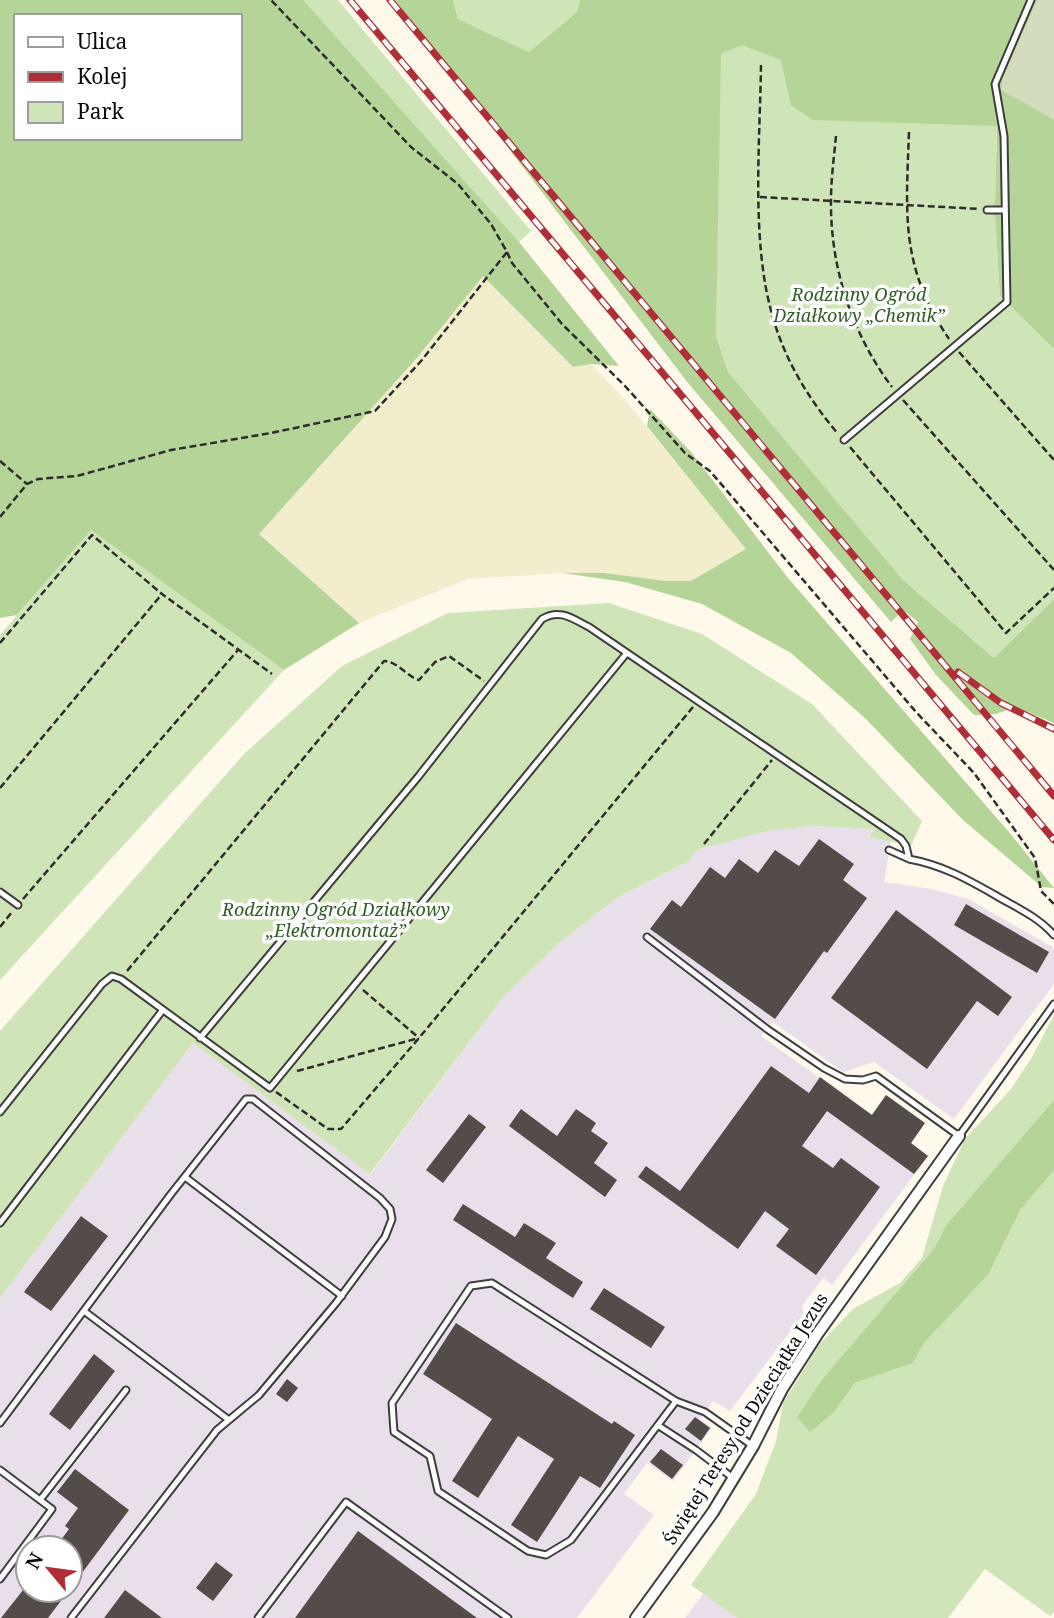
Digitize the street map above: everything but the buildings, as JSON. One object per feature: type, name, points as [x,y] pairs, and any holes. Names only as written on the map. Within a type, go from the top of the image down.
[{"type":"street","name":"Świętej Teresy od Dzieciątka Jezus","points":[[636,1618],[713,1512],[753,1446],[782,1389],[818,1333],[958,1136]]},
{"type":"lane","points":[[844,440],[1007,302],[1004,136],[995,84],[1031,0]]},
{"type":"lane","points":[[988,210],[1005,210]]},
{"type":"lane","points":[[200,1038],[418,777],[542,619],[552,615],[563,614],[589,627],[901,839],[909,859]]},
{"type":"lane","points":[[0,1112],[102,984],[112,976],[121,979],[270,1088],[626,654]]},
{"type":"lane","points":[[889,850],[909,859],[954,872],[974,882],[1034,916],[1054,935]]},
{"type":"lane","points":[[0,892],[18,905]]},
{"type":"lane","points":[[647,937],[767,1029],[824,1068],[845,1079],[863,1080],[876,1076],[958,1136],[1054,1004]]},
{"type":"lane","points":[[0,1223],[162,1011]]},
{"type":"lane","points":[[0,1423],[246,1099],[253,1099],[380,1198],[390,1209],[392,1219],[385,1237],[342,1296],[260,1395],[218,1430],[71,1618]]},
{"type":"lane","points":[[185,1177],[342,1296]]},
{"type":"lane","points":[[676,1401],[571,1540],[545,1555],[528,1551],[438,1490],[430,1457],[394,1432],[392,1403],[471,1286],[492,1283],[676,1401],[705,1412],[753,1446]]},
{"type":"lane","points":[[84,1311],[229,1420]]},
{"type":"lane","points":[[40,1500],[126,1390]]},
{"type":"lane","points":[[659,1426],[734,1478]]},
{"type":"lane","points":[[0,1470],[52,1509],[0,1579]]},
{"type":"lane","points":[[258,1618],[346,1502],[508,1618]]},
{"type":"path","points":[[271,0],[411,147],[458,184],[491,225],[512,263],[562,324],[625,386],[685,453],[710,471],[916,712],[974,773],[1035,858],[1041,891],[1054,904]]},
{"type":"path","points":[[761,65],[760,249],[771,313],[789,361],[816,407],[1006,633],[1054,588]]},
{"type":"path","points":[[909,132],[906,203],[908,240],[918,283],[934,316],[954,347],[1054,460]]},
{"type":"path","points":[[836,136],[831,200],[837,268],[852,315],[874,363],[898,395],[1054,570]]},
{"type":"path","points":[[760,197],[906,203],[988,210]]},
{"type":"path","points":[[0,517],[27,484],[50,477],[77,476],[171,450],[375,411],[422,360],[507,252]]},
{"type":"path","points":[[0,461],[27,484]]},
{"type":"path","points":[[0,643],[92,535],[162,594],[272,674]]},
{"type":"path","points":[[0,788],[162,594]]},
{"type":"path","points":[[0,927],[238,650]]},
{"type":"path","points":[[121,979],[384,661],[390,661],[419,680],[435,662],[449,656],[491,686]]},
{"type":"path","points":[[270,1088],[328,1129],[341,1129],[698,701]]},
{"type":"path","points":[[704,844],[776,755]]},
{"type":"path","points":[[356,984],[419,1038]]},
{"type":"path","points":[[280,1075],[419,1038]]},
{"type":"shaded area","points":[[483,275],[573,367],[591,364],[627,402],[747,549],[691,581],[666,581],[605,573],[468,579],[359,623],[259,534],[415,360]]},
{"type":"shaded area","points":[[814,826],[876,829],[869,837],[891,841],[884,882],[932,889],[968,899],[1051,946],[1054,950],[1054,984],[954,1119],[874,1062],[843,1072],[773,1022],[761,1036],[871,1115],[886,1095],[925,1123],[911,1143],[928,1156],[832,1285],[823,1278],[802,1306],[804,1313],[730,1411],[713,1401],[700,1419],[712,1428],[673,1481],[647,1463],[624,1494],[654,1515],[577,1618],[0,1618],[0,1298],[193,1043],[371,1174],[504,996],[559,943],[618,897],[689,861],[697,850],[767,830]]},
{"type":"shaded area","points":[[704,1593],[737,1618],[685,1618]]},
{"type":"green space","points":[[0,0],[338,0],[531,231],[483,275],[415,360],[97,534],[284,670],[0,980],[0,635],[87,534],[0,533]]},
{"type":"green space","points":[[0,0],[303,0],[519,242],[619,366],[591,364],[573,367],[483,276],[415,360],[259,534],[359,623],[284,670],[91,530],[17,615],[0,618]]},
{"type":"green space","points":[[395,0],[455,0],[453,1],[458,19],[529,52],[577,12],[580,0],[1054,0],[1054,349],[1000,296],[995,216],[988,213],[988,207],[995,204],[997,126],[813,120],[791,105],[781,60],[742,45],[721,54],[716,336],[728,372],[903,580],[994,658],[1054,599],[1054,723],[1016,707],[996,714],[974,715],[936,675],[910,639],[918,622],[903,610],[891,622],[688,383]]},
{"type":"green space","points":[[580,0],[577,12],[529,52],[458,19],[453,1]]},
{"type":"green space","name":"Rodzinny Ogród Działkowy „Chemik”","points":[[721,0],[997,125],[995,204],[988,207],[988,213],[995,216],[1000,296],[1054,349],[1054,599],[994,658],[903,580],[728,372],[716,336]]},
{"type":"green space","points":[[1037,0],[1054,0],[1054,120],[1001,90],[1003,77]]},
{"type":"green space","points":[[650,409],[691,452],[788,578],[1009,832],[1054,888],[1042,887],[963,820],[866,719],[791,653],[702,604],[625,582],[562,573],[605,573],[666,581],[691,581],[746,549],[647,426]]},
{"type":"green space","name":"Rodzinny Ogród Działkowy „Elektromontaż”","points":[[609,603],[702,634],[812,704],[922,821],[911,846],[869,837],[875,829],[814,826],[766,831],[697,850],[689,861],[618,897],[559,943],[504,996],[370,1174],[193,1043],[0,1298],[0,1031],[244,754],[342,666],[448,613]]},
{"type":"green space","points":[[1054,1015],[1054,1100],[947,1224],[935,1249],[824,1377],[835,1411],[855,1383],[913,1363],[924,1343],[988,1275],[1021,1209],[1054,1170],[1054,1612],[1050,1616],[985,1569],[948,1618],[737,1618],[691,1585],[756,1494],[776,1441],[783,1403],[819,1345],[853,1309],[900,1283],[922,1258],[943,1186],[965,1139],[1011,1089]]},
{"type":"green space","points":[[1054,1100],[1054,1170],[1021,1209],[988,1275],[924,1343],[913,1363],[855,1383],[835,1411],[810,1432],[797,1417],[824,1377],[934,1249],[947,1224]]},
{"type":"railway","points":[[350,0],[1054,840]]},
{"type":"railway","points":[[390,0],[1054,796]]},
{"type":"railway","points":[[958,672],[1001,703],[1054,729]]}]
